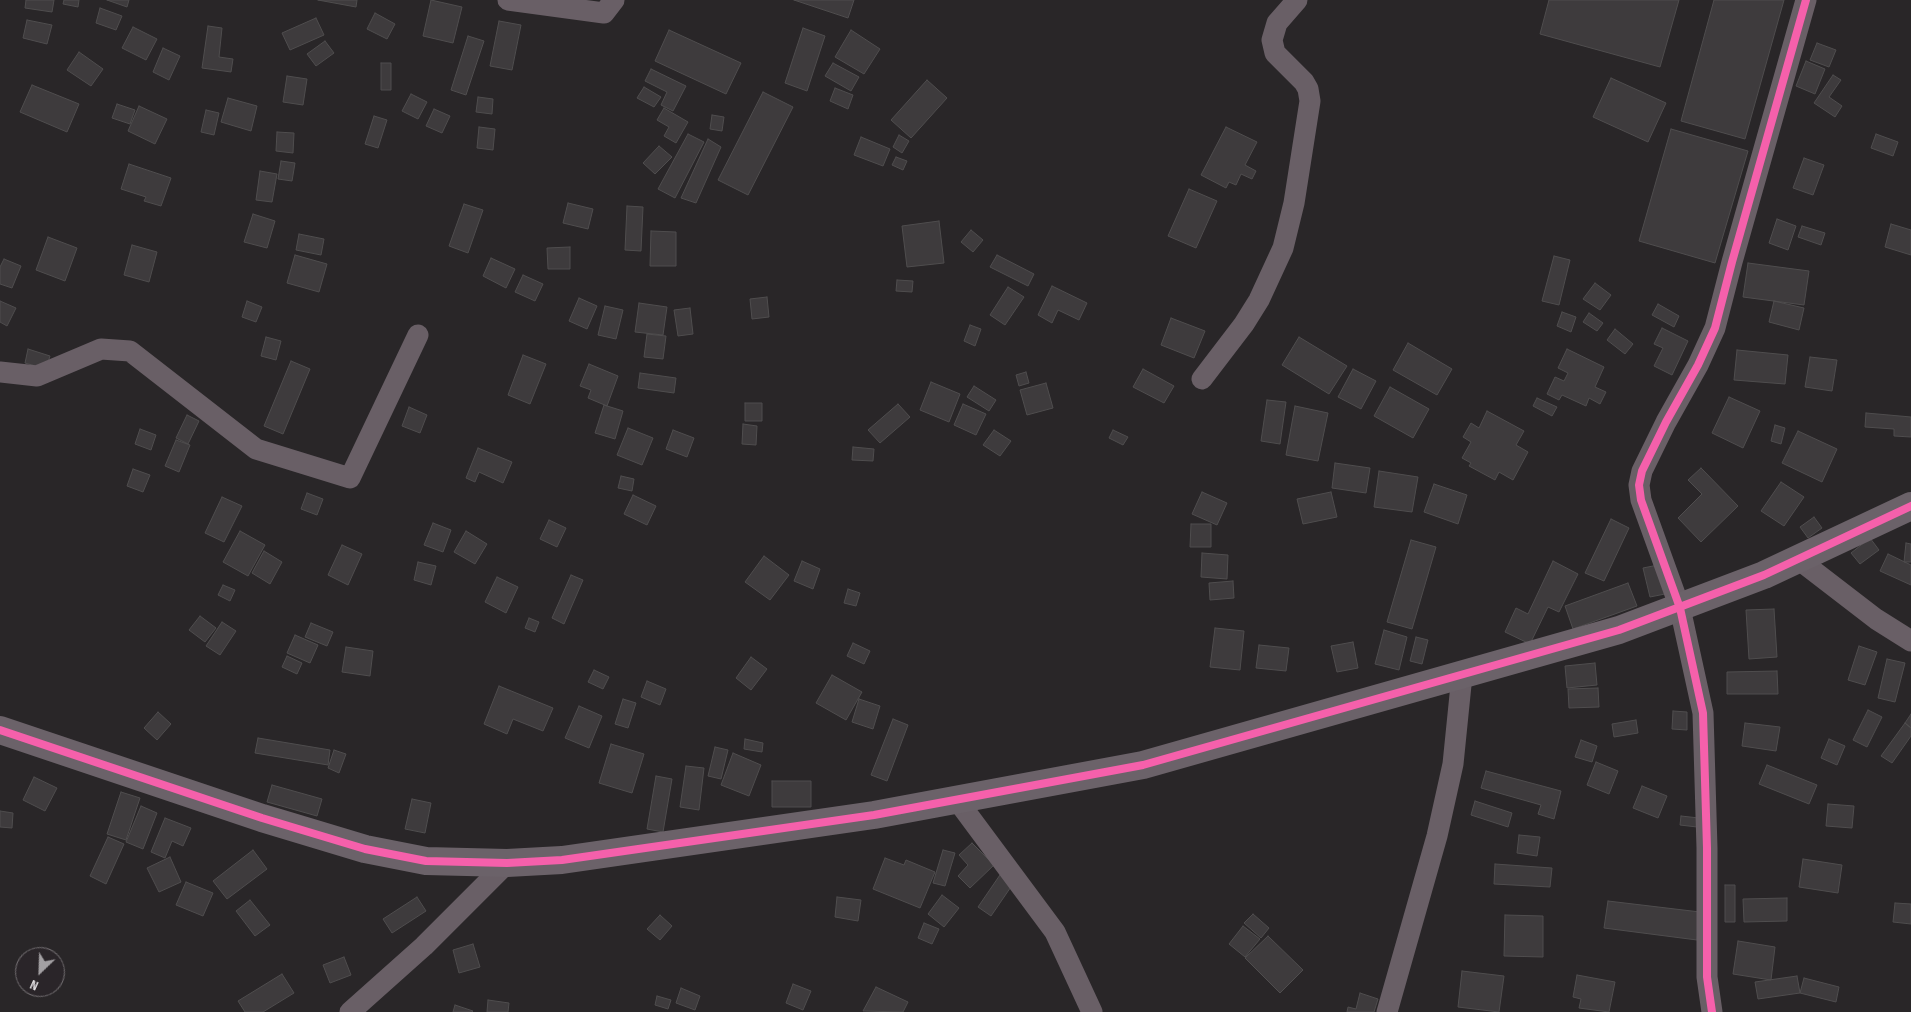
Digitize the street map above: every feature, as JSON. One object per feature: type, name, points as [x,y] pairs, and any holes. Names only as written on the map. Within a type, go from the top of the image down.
[{"type":"street","points":[[508,0],[604,13],[614,0]]},
{"type":"street","points":[[1202,380],[1244,324],[1259,300],[1283,248],[1294,203],[1310,100],[1308,89],[1304,82],[1275,53],[1272,40],[1277,23],[1297,0]]},
{"type":"street","points":[[1712,1012],[1707,977],[1703,714],[1680,608],[1641,500],[1639,485],[1642,470],[1716,328],[1732,262],[1806,0]]},
{"type":"street","points":[[0,372],[37,376],[101,349],[130,352],[256,449],[350,478],[418,335]]},
{"type":"street","points":[[0,730],[262,818],[365,849],[426,862],[508,863],[562,860],[874,815],[1143,765],[1619,630],[1764,575],[1911,506]]},
{"type":"street","points":[[1798,559],[1876,619],[1911,642]]},
{"type":"street","points":[[1387,1012],[1437,836],[1453,764],[1462,675]]},
{"type":"street","points":[[957,800],[1056,932],[1092,1012]]},
{"type":"street","points":[[350,1012],[424,946],[508,863]]},
{"type":"building","points":[[26,0],[54,0],[52,12],[25,8]]},
{"type":"building","points":[[64,0],[79,0],[78,7],[63,4]]},
{"type":"building","points":[[107,0],[129,0],[127,7]]},
{"type":"building","points":[[318,0],[357,0],[356,7]]},
{"type":"building","points":[[431,0],[462,7],[453,43],[423,36]]},
{"type":"building","points":[[794,0],[854,0],[848,18]]},
{"type":"building","points":[[1549,0],[1679,0],[1660,67],[1540,34]]},
{"type":"building","points":[[1714,0],[1784,0],[1745,139],[1681,121]]},
{"type":"building","points":[[100,8],[122,16],[116,30],[96,23]]},
{"type":"building","points":[[375,13],[395,24],[387,39],[367,29]]},
{"type":"building","points":[[316,18],[324,35],[290,50],[282,33]]},
{"type":"building","points":[[27,20],[52,25],[47,44],[23,38]]},
{"type":"building","points":[[499,21],[521,25],[512,70],[490,66]]},
{"type":"building","points":[[208,26],[222,28],[219,57],[233,59],[231,72],[202,68]]},
{"type":"building","points":[[133,27],[157,39],[146,60],[122,48]]},
{"type":"building","points":[[803,28],[825,36],[807,91],[785,83]]},
{"type":"building","points":[[669,30],[741,63],[726,94],[655,61]]},
{"type":"building","points":[[851,30],[880,49],[864,74],[835,57]]},
{"type":"building","points":[[468,36],[484,41],[466,95],[451,90]]},
{"type":"building","points":[[325,41],[334,53],[316,66],[307,54]]},
{"type":"building","points":[[1817,43],[1836,50],[1829,67],[1810,60]]},
{"type":"building","points":[[163,48],[180,56],[169,80],[153,72]]},
{"type":"building","points":[[79,52],[103,69],[91,86],[67,70]]},
{"type":"building","points":[[1806,61],[1825,69],[1815,94],[1796,86]]},
{"type":"building","points":[[381,63],[391,63],[391,90],[381,90]]},
{"type":"building","points":[[833,63],[859,77],[851,91],[825,76]]},
{"type":"building","points":[[651,69],[686,86],[673,111],[661,105],[667,92],[645,81]]},
{"type":"building","points":[[1833,75],[1841,80],[1829,97],[1842,106],[1835,117],[1814,103]]},
{"type":"building","points":[[287,76],[307,79],[303,105],[283,102]]},
{"type":"building","points":[[1611,78],[1666,103],[1648,142],[1593,117]]},
{"type":"building","points":[[927,80],[947,98],[911,138],[891,120]]},
{"type":"building","points":[[32,85],[79,104],[67,132],[20,112]]},
{"type":"building","points":[[644,87],[661,97],[654,107],[637,98]]},
{"type":"building","points":[[835,88],[853,95],[848,109],[830,101]]},
{"type":"building","points":[[763,92],[793,107],[748,195],[718,180]]},
{"type":"building","points":[[411,94],[427,102],[418,119],[402,111]]},
{"type":"building","points":[[478,97],[493,99],[492,114],[476,112]]},
{"type":"building","points":[[228,98],[257,106],[251,131],[221,122]]},
{"type":"building","points":[[117,104],[135,110],[130,124],[112,118]]},
{"type":"building","points":[[139,106],[167,119],[155,144],[128,131]]},
{"type":"building","points":[[664,108],[688,122],[676,143],[664,136],[669,127],[657,120]]},
{"type":"building","points":[[434,109],[450,116],[442,133],[426,126]]},
{"type":"building","points":[[206,110],[219,113],[214,135],[201,132]]},
{"type":"building","points":[[712,115],[724,117],[722,131],[710,129]]},
{"type":"building","points":[[374,116],[387,120],[378,148],[365,144]]},
{"type":"building","points":[[479,127],[495,129],[493,150],[477,148]]},
{"type":"building","points":[[1226,127],[1257,142],[1245,165],[1256,171],[1252,179],[1241,174],[1236,185],[1229,182],[1226,188],[1201,175]]},
{"type":"building","points":[[1671,129],[1748,151],[1715,263],[1639,241]]},
{"type":"building","points":[[277,132],[294,133],[293,153],[276,151]]},
{"type":"building","points":[[688,134],[704,142],[675,198],[658,189]]},
{"type":"building","points":[[1876,134],[1898,142],[1893,156],[1871,148]]},
{"type":"building","points":[[899,135],[909,141],[902,153],[893,147]]},
{"type":"building","points":[[861,137],[890,149],[883,166],[854,155]]},
{"type":"building","points":[[708,139],[721,147],[696,203],[681,198]]},
{"type":"building","points":[[659,146],[672,157],[655,174],[643,163]]},
{"type":"building","points":[[896,157],[907,161],[903,170],[892,165]]},
{"type":"building","points":[[1804,158],[1824,165],[1813,195],[1793,188]]},
{"type":"building","points":[[281,161],[295,163],[292,181],[278,179]]},
{"type":"building","points":[[129,164],[171,178],[161,206],[144,201],[146,197],[121,189]]},
{"type":"building","points":[[260,171],[277,174],[272,202],[256,200]]},
{"type":"building","points":[[1189,189],[1217,201],[1196,248],[1168,236]]},
{"type":"building","points":[[568,203],[593,209],[588,229],[563,223]]},
{"type":"building","points":[[464,204],[483,210],[468,253],[449,246]]},
{"type":"building","points":[[627,206],[643,207],[641,251],[625,250]]},
{"type":"building","points":[[253,214],[275,221],[267,248],[244,242]]},
{"type":"building","points":[[1777,219],[1796,226],[1788,250],[1769,243]]},
{"type":"building","points":[[939,221],[944,263],[907,267],[902,226]]},
{"type":"building","points":[[1891,224],[1911,230],[1911,255],[1885,247]]},
{"type":"building","points":[[1802,226],[1825,233],[1821,245],[1798,237]]},
{"type":"building","points":[[971,230],[983,240],[973,252],[961,242]]},
{"type":"building","points":[[651,231],[676,232],[676,266],[650,266]]},
{"type":"building","points":[[299,234],[324,239],[321,255],[296,250]]},
{"type":"building","points":[[48,237],[77,248],[65,281],[36,270]]},
{"type":"building","points":[[132,245],[157,252],[149,282],[124,275]]},
{"type":"building","points":[[570,247],[570,269],[548,269],[547,248]]},
{"type":"building","points":[[295,255],[327,264],[319,292],[287,283]]},
{"type":"building","points":[[997,255],[1034,274],[1028,286],[990,267]]},
{"type":"building","points":[[1554,256],[1570,260],[1559,305],[1542,301]]},
{"type":"building","points":[[491,258],[515,269],[506,288],[483,276]]},
{"type":"building","points":[[4,259],[21,266],[12,288],[0,284],[0,267]]},
{"type":"building","points":[[1748,263],[1809,271],[1804,305],[1743,297]]},
{"type":"building","points":[[523,275],[543,284],[535,301],[515,292]]},
{"type":"building","points":[[897,280],[913,281],[912,292],[896,291]]},
{"type":"building","points":[[1595,283],[1611,295],[1600,310],[1583,299]]},
{"type":"building","points":[[1052,286],[1087,303],[1079,320],[1058,310],[1052,323],[1038,315]]},
{"type":"building","points":[[1008,287],[1024,297],[1005,325],[990,315]]},
{"type":"building","points":[[767,297],[769,317],[752,319],[750,299]]},
{"type":"building","points":[[579,298],[597,306],[587,329],[569,321]]},
{"type":"building","points":[[0,301],[16,308],[7,326],[0,322]]},
{"type":"building","points":[[247,301],[262,307],[256,322],[242,317]]},
{"type":"building","points":[[1774,301],[1804,308],[1799,330],[1769,322]]},
{"type":"building","points":[[639,303],[667,307],[663,335],[635,332]]},
{"type":"building","points":[[1658,304],[1679,316],[1674,327],[1652,315]]},
{"type":"building","points":[[605,306],[623,310],[616,339],[598,335]]},
{"type":"building","points":[[690,308],[693,334],[678,336],[674,310]]},
{"type":"building","points":[[1562,312],[1576,317],[1571,332],[1557,326]]},
{"type":"building","points":[[1589,313],[1603,323],[1597,331],[1583,322]]},
{"type":"building","points":[[1171,318],[1205,331],[1194,358],[1161,345]]},
{"type":"building","points":[[970,325],[981,329],[975,346],[964,341]]},
{"type":"building","points":[[1662,328],[1688,341],[1672,375],[1654,366],[1663,348],[1654,344]]},
{"type":"building","points":[[1615,329],[1633,344],[1625,354],[1607,340]]},
{"type":"building","points":[[647,334],[666,336],[663,359],[644,357]]},
{"type":"building","points":[[266,337],[281,341],[276,360],[261,356]]},
{"type":"building","points":[[1299,337],[1347,366],[1329,394],[1282,365]]},
{"type":"building","points":[[1408,343],[1452,369],[1437,395],[1393,370]]},
{"type":"building","points":[[28,349],[50,356],[46,369],[25,363]]},
{"type":"building","points":[[1567,349],[1604,367],[1595,387],[1606,392],[1600,404],[1589,398],[1586,406],[1562,395],[1559,400],[1547,394],[1555,377],[1564,381],[1568,373],[1558,368]]},
{"type":"building","points":[[1737,350],[1788,355],[1785,384],[1734,380]]},
{"type":"building","points":[[523,355],[546,364],[530,404],[508,395]]},
{"type":"building","points":[[1810,357],[1837,360],[1832,391],[1805,387]]},
{"type":"building","points":[[291,361],[310,369],[283,434],[264,426]]},
{"type":"building","points":[[589,364],[618,376],[607,406],[588,398],[591,390],[580,386]]},
{"type":"building","points":[[1143,369],[1174,386],[1164,403],[1133,387]]},
{"type":"building","points":[[1353,369],[1376,381],[1361,409],[1338,397]]},
{"type":"building","points":[[1026,372],[1029,383],[1019,386],[1016,375]]},
{"type":"building","points":[[640,373],[676,378],[674,393],[638,388]]},
{"type":"building","points":[[931,382],[960,394],[949,422],[920,410]]},
{"type":"building","points":[[1046,383],[1053,408],[1027,415],[1020,390]]},
{"type":"building","points":[[974,386],[996,400],[989,411],[967,397]]},
{"type":"building","points":[[1390,387],[1429,409],[1413,438],[1374,416]]},
{"type":"building","points":[[1729,397],[1760,411],[1743,448],[1712,433]]},
{"type":"building","points":[[1537,398],[1557,407],[1552,416],[1533,406]]},
{"type":"building","points":[[1267,400],[1286,402],[1280,444],[1261,441]]},
{"type":"building","points":[[745,403],[762,403],[762,421],[745,421]]},
{"type":"building","points":[[898,404],[910,417],[880,443],[868,430]]},
{"type":"building","points":[[963,404],[986,414],[976,435],[954,425]]},
{"type":"building","points":[[604,405],[623,411],[615,439],[595,433]]},
{"type":"building","points":[[1295,406],[1328,413],[1318,461],[1286,455]]},
{"type":"building","points":[[409,407],[427,415],[420,433],[402,426]]},
{"type":"building","points":[[1487,411],[1524,431],[1516,445],[1528,452],[1513,480],[1499,472],[1495,480],[1469,466],[1471,463],[1462,458],[1471,442],[1463,437],[1471,423],[1479,428]]},
{"type":"building","points":[[1866,413],[1911,417],[1911,437],[1894,436],[1894,429],[1865,427]]},
{"type":"building","points":[[187,415],[199,421],[188,444],[176,438]]},
{"type":"building","points":[[743,424],[757,426],[756,445],[742,444]]},
{"type":"building","points":[[1775,425],[1785,428],[1781,444],[1771,441]]},
{"type":"building","points":[[628,428],[653,438],[642,465],[617,455]]},
{"type":"building","points":[[140,429],[156,435],[151,450],[135,444]]},
{"type":"building","points":[[673,430],[694,438],[687,457],[666,449]]},
{"type":"building","points":[[994,430],[1011,441],[1000,456],[983,445]]},
{"type":"building","points":[[1113,430],[1128,437],[1123,445],[1109,438]]},
{"type":"building","points":[[1798,431],[1837,449],[1822,482],[1782,463]]},
{"type":"building","points":[[176,440],[190,445],[179,472],[165,466]]},
{"type":"building","points":[[853,447],[874,449],[873,461],[852,460]]},
{"type":"building","points":[[478,448],[512,462],[503,483],[479,472],[475,482],[466,478]]},
{"type":"building","points":[[1335,463],[1370,468],[1366,493],[1332,488]]},
{"type":"building","points":[[1701,468],[1738,506],[1701,542],[1678,518],[1702,494],[1688,480]]},
{"type":"building","points":[[133,469],[150,475],[143,492],[127,486]]},
{"type":"building","points":[[1379,471],[1418,477],[1412,512],[1374,507]]},
{"type":"building","points":[[621,476],[634,479],[632,491],[618,488]]},
{"type":"building","points":[[1781,482],[1804,497],[1784,526],[1761,511]]},
{"type":"building","points":[[1434,484],[1467,495],[1458,524],[1424,512]]},
{"type":"building","points":[[1202,492],[1227,503],[1217,525],[1192,514]]},
{"type":"building","points":[[1331,492],[1337,517],[1303,524],[1297,499]]},
{"type":"building","points":[[307,493],[323,499],[317,515],[301,509]]},
{"type":"building","points":[[633,495],[656,506],[647,525],[624,514]]},
{"type":"building","points":[[222,497],[242,506],[224,542],[205,533]]},
{"type":"building","points":[[1814,517],[1822,528],[1808,538],[1800,527]]},
{"type":"building","points":[[1611,519],[1629,528],[1604,581],[1585,573]]},
{"type":"building","points":[[549,520],[566,528],[557,547],[540,539]]},
{"type":"building","points":[[433,523],[451,530],[443,552],[424,545]]},
{"type":"building","points":[[1191,524],[1211,524],[1211,547],[1190,547]]},
{"type":"building","points":[[240,531],[265,545],[248,576],[223,562]]},
{"type":"building","points":[[466,531],[487,544],[475,564],[454,552]]},
{"type":"building","points":[[1870,538],[1879,550],[1860,564],[1851,553]]},
{"type":"building","points":[[1411,540],[1436,547],[1412,629],[1387,622]]},
{"type":"building","points":[[1906,543],[1911,544],[1911,562],[1904,562]]},
{"type":"building","points":[[342,545],[362,554],[348,585],[328,575]]},
{"type":"building","points":[[264,551],[282,562],[270,584],[252,573]]},
{"type":"building","points":[[1202,553],[1228,555],[1227,579],[1201,577]]},
{"type":"building","points":[[1888,554],[1911,565],[1911,585],[1880,571]]},
{"type":"building","points":[[764,556],[789,575],[770,600],[745,582]]},
{"type":"building","points":[[802,561],[820,569],[813,589],[794,581]]},
{"type":"building","points":[[1553,561],[1578,574],[1559,612],[1548,607],[1530,644],[1505,632],[1516,608],[1528,614]]},
{"type":"building","points":[[418,562],[436,566],[431,585],[414,580]]},
{"type":"building","points":[[1658,565],[1665,594],[1650,597],[1643,568]]},
{"type":"building","points":[[571,575],[583,580],[564,624],[552,618]]},
{"type":"building","points":[[497,577],[518,587],[506,613],[485,602]]},
{"type":"building","points":[[1233,581],[1234,598],[1210,600],[1209,583]]},
{"type":"building","points":[[1628,583],[1637,606],[1573,629],[1565,606]]},
{"type":"building","points":[[223,585],[235,590],[230,601],[218,595]]},
{"type":"building","points":[[848,589],[860,593],[856,606],[844,603]]},
{"type":"building","points":[[1774,609],[1777,657],[1749,659],[1746,610]]},
{"type":"building","points":[[200,616],[216,628],[205,642],[189,630]]},
{"type":"building","points":[[529,618],[539,622],[535,632],[525,628]]},
{"type":"building","points":[[222,622],[236,631],[220,655],[206,646]]},
{"type":"building","points":[[311,623],[333,632],[327,646],[305,637]]},
{"type":"building","points":[[1215,628],[1244,631],[1240,670],[1210,667]]},
{"type":"building","points":[[1384,630],[1407,637],[1399,670],[1375,664]]},
{"type":"building","points":[[295,635],[318,645],[310,663],[287,653]]},
{"type":"building","points":[[1416,637],[1428,640],[1422,664],[1410,661]]},
{"type":"building","points":[[1353,642],[1358,668],[1337,672],[1331,646]]},
{"type":"building","points":[[853,643],[870,651],[864,664],[847,656]]},
{"type":"building","points":[[1259,645],[1289,648],[1286,671],[1256,668]]},
{"type":"building","points":[[1859,646],[1877,652],[1865,685],[1848,680]]},
{"type":"building","points":[[346,647],[373,651],[370,676],[342,672]]},
{"type":"building","points":[[287,656],[302,663],[297,674],[282,667]]},
{"type":"building","points":[[751,657],[767,669],[751,690],[736,678]]},
{"type":"building","points":[[1887,659],[1905,663],[1895,702],[1878,698]]},
{"type":"building","points":[[1595,663],[1597,685],[1567,688],[1565,666]]},
{"type":"building","points":[[594,670],[609,677],[603,689],[588,682]]},
{"type":"building","points":[[1777,671],[1778,694],[1727,694],[1727,672]]},
{"type":"building","points":[[832,675],[862,692],[846,720],[816,703]]},
{"type":"building","points":[[647,681],[666,689],[660,705],[641,697]]},
{"type":"building","points":[[499,686],[553,708],[543,731],[513,719],[507,734],[484,724]]},
{"type":"building","points":[[1598,688],[1599,707],[1569,708],[1568,689]]},
{"type":"building","points":[[623,699],[636,703],[628,728],[615,724]]},
{"type":"building","points":[[859,699],[880,706],[873,729],[852,722]]},
{"type":"building","points":[[579,706],[602,716],[589,748],[565,738]]},
{"type":"building","points":[[1868,710],[1882,717],[1867,747],[1853,740]]},
{"type":"building","points":[[1673,711],[1687,712],[1687,730],[1672,729]]},
{"type":"building","points":[[158,712],[171,724],[157,740],[144,728]]},
{"type":"building","points":[[1911,714],[1911,728],[1905,723]]},
{"type":"building","points":[[893,719],[908,725],[887,781],[871,775]]},
{"type":"building","points":[[1636,720],[1638,733],[1614,737],[1612,724]]},
{"type":"building","points":[[1745,723],[1780,727],[1776,751],[1742,746]]},
{"type":"building","points":[[1905,723],[1911,728],[1911,736],[1892,763],[1881,756]]},
{"type":"building","points":[[258,738],[330,750],[328,765],[255,753]]},
{"type":"building","points":[[745,739],[763,743],[762,752],[744,749]]},
{"type":"building","points":[[1829,739],[1845,746],[1837,765],[1821,758]]},
{"type":"building","points":[[1581,740],[1597,746],[1592,762],[1575,757]]},
{"type":"building","points":[[611,744],[644,754],[632,793],[599,783]]},
{"type":"building","points":[[715,747],[728,750],[721,779],[708,776]]},
{"type":"building","points":[[334,750],[346,754],[339,773],[328,768]]},
{"type":"building","points":[[733,753],[761,765],[749,796],[721,785]]},
{"type":"building","points":[[1596,762],[1618,771],[1609,794],[1587,785]]},
{"type":"building","points":[[1767,765],[1817,785],[1809,804],[1759,784]]},
{"type":"building","points":[[686,766],[704,768],[699,810],[680,807]]},
{"type":"building","points":[[1486,771],[1561,791],[1554,819],[1538,814],[1541,805],[1481,788]]},
{"type":"building","points":[[656,776],[672,779],[663,832],[647,829]]},
{"type":"building","points":[[34,777],[57,788],[45,811],[23,800]]},
{"type":"building","points":[[772,781],[811,781],[811,807],[772,807]]},
{"type":"building","points":[[272,785],[322,799],[317,816],[267,802]]},
{"type":"building","points":[[1642,786],[1667,796],[1658,818],[1633,808]]},
{"type":"building","points":[[121,792],[140,798],[126,840],[107,834]]},
{"type":"building","points":[[412,799],[431,803],[425,833],[405,829]]},
{"type":"building","points":[[1475,801],[1512,813],[1508,827],[1471,815]]},
{"type":"building","points":[[1828,804],[1854,806],[1852,828],[1826,826]]},
{"type":"building","points":[[141,806],[157,813],[143,849],[126,842]]},
{"type":"building","points":[[0,811],[13,813],[12,828],[0,827]]},
{"type":"building","points":[[1681,816],[1699,818],[1697,827],[1680,825]]},
{"type":"building","points":[[165,818],[191,828],[183,846],[172,841],[165,858],[151,852]]},
{"type":"building","points":[[1519,835],[1540,837],[1537,856],[1517,853]]},
{"type":"building","points":[[108,837],[124,844],[106,884],[90,876]]},
{"type":"building","points":[[972,843],[994,865],[970,888],[958,876],[968,865],[959,855]]},
{"type":"building","points":[[253,850],[267,869],[227,899],[213,881]]},
{"type":"building","points":[[943,850],[955,853],[945,886],[933,883]]},
{"type":"building","points":[[170,857],[181,882],[159,892],[147,868]]},
{"type":"building","points":[[885,858],[904,865],[906,860],[935,872],[920,908],[873,889]]},
{"type":"building","points":[[1803,859],[1842,865],[1838,893],[1799,887]]},
{"type":"building","points":[[1495,864],[1552,868],[1550,887],[1494,884]]},
{"type":"building","points":[[1002,872],[1015,881],[991,916],[978,907]]},
{"type":"building","points":[[186,882],[213,893],[203,916],[176,905]]},
{"type":"building","points":[[1725,885],[1735,885],[1735,922],[1725,922]]},
{"type":"building","points":[[942,895],[959,908],[944,927],[928,914]]},
{"type":"building","points":[[417,897],[426,911],[392,933],[383,919]]},
{"type":"building","points":[[837,897],[861,900],[858,921],[835,917]]},
{"type":"building","points":[[1787,898],[1787,921],[1744,922],[1743,899]]},
{"type":"building","points":[[250,900],[270,925],[255,936],[236,911]]},
{"type":"building","points":[[1608,901],[1700,912],[1697,940],[1604,928]]},
{"type":"building","points":[[1895,903],[1911,904],[1911,924],[1893,922]]},
{"type":"building","points":[[1253,914],[1269,928],[1261,938],[1244,923]]},
{"type":"building","points":[[660,915],[672,926],[660,940],[647,929]]},
{"type":"building","points":[[1505,915],[1543,916],[1543,957],[1504,956]]},
{"type":"building","points":[[924,923],[939,929],[932,944],[918,938]]},
{"type":"building","points":[[1243,926],[1260,939],[1245,957],[1229,944]]},
{"type":"building","points":[[1268,936],[1303,970],[1280,993],[1245,958]]},
{"type":"building","points":[[1738,941],[1775,947],[1771,980],[1733,974]]},
{"type":"building","points":[[473,944],[480,967],[459,973],[453,950]]},
{"type":"building","points":[[344,957],[351,975],[330,983],[323,965]]},
{"type":"building","points":[[1462,971],[1504,976],[1499,1012],[1458,1007]]},
{"type":"building","points":[[282,974],[294,993],[263,1012],[245,1012],[238,1001]]},
{"type":"building","points":[[1577,975],[1615,982],[1609,1012],[1579,1008],[1581,999],[1573,997]]},
{"type":"building","points":[[1797,976],[1800,993],[1758,999],[1755,982]]},
{"type":"building","points":[[1804,978],[1839,987],[1836,1002],[1800,993]]},
{"type":"building","points":[[793,984],[811,991],[803,1010],[786,1003]]},
{"type":"building","points":[[876,987],[908,1002],[903,1012],[863,1011]]},
{"type":"building","points":[[681,988],[700,996],[695,1010],[676,1003]]},
{"type":"building","points":[[1360,993],[1378,999],[1374,1012],[1347,1012],[1348,1007],[1356,1009]]},
{"type":"building","points":[[657,996],[671,1000],[668,1009],[655,1005]]},
{"type":"building","points":[[488,1000],[509,1003],[508,1012],[487,1012]]},
{"type":"building","points":[[455,1005],[473,1011],[453,1012]]},
{"type":"cycle path","points":[[1712,1012],[1707,977],[1707,848],[1703,713],[1680,608],[1641,500],[1639,485],[1642,471],[1666,422],[1698,365],[1715,328],[1806,0]]},
{"type":"cycle path","points":[[0,730],[262,818],[365,849],[426,861],[507,863],[562,860],[874,815],[1143,765],[1619,630],[1764,575],[1911,506]]}]
